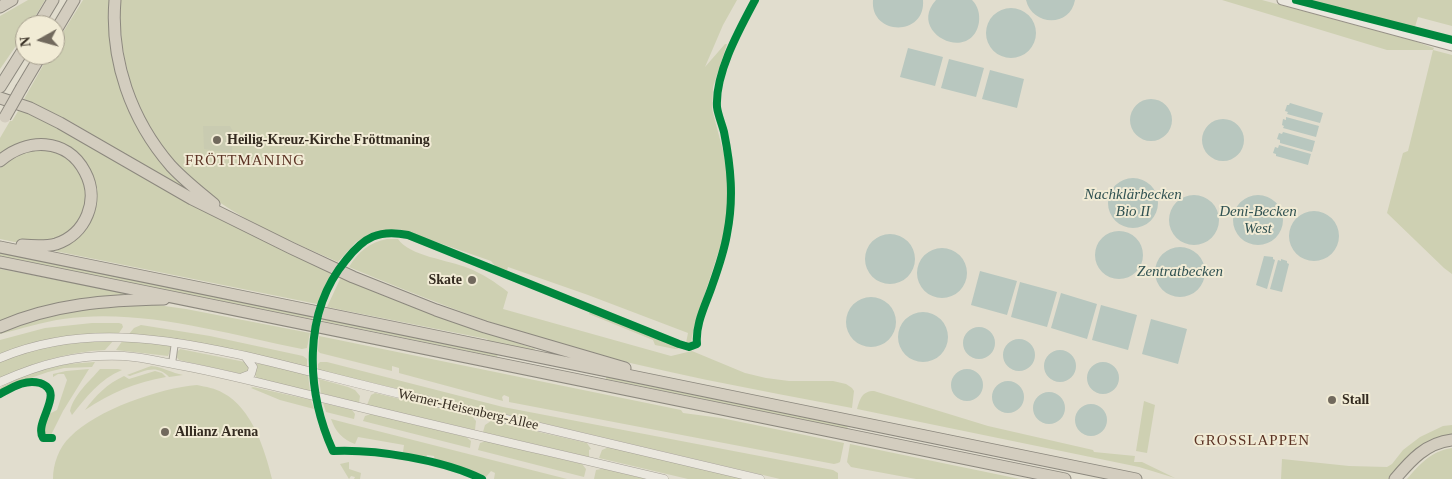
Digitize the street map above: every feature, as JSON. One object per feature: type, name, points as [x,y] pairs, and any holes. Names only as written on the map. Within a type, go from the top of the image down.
[{"type":"highway","points":[[0,7],[12,0]]},
{"type":"highway","points":[[44,15],[54,0]]},
{"type":"highway","points":[[65,15],[74,0]]},
{"type":"highway","points":[[115,0],[115,35],[119,60],[126,90],[139,119],[153,143],[171,166],[229,216]]},
{"type":"highway","points":[[2,84],[15,63]]},
{"type":"highway","points":[[2,121],[35,65]]},
{"type":"highway","points":[[0,98],[30,108],[60,123],[160,181],[259,233],[353,277],[436,310],[494,330],[591,359],[680,380],[692,389]]},
{"type":"highway","points":[[0,161],[15,150],[26,146],[41,144],[60,148],[71,155],[85,171],[90,185],[91,201],[87,216],[79,230],[56,244],[0,246]]},
{"type":"highway","points":[[0,246],[1136,479]]},
{"type":"highway","points":[[0,262],[1065,479]]},
{"type":"highway","points":[[0,328],[51,310],[84,303],[186,299]]},
{"type":"highway","points":[[1395,479],[1417,455],[1428,447],[1443,441],[1452,440]]},
{"type":"highway","points":[[1403,479],[1432,450],[1452,445]]},
{"type":"main road","points":[[1282,0],[1452,46]]},
{"type":"street","name":"Werner-Heisenberg-Allee","points":[[0,358],[19,350],[68,339],[138,337],[175,342],[245,356],[368,387],[760,479]]},
{"type":"street","points":[[172,364],[175,342]]},
{"type":"street","name":"Werner-Heisenberg-Allee","points":[[0,382],[40,365],[67,359],[125,356],[241,377],[308,395],[664,479]]},
{"type":"street","points":[[241,377],[248,376],[253,371],[252,363],[245,356]]},
{"type":"green space","points":[[28,0],[45,0],[36,15],[15,15],[15,47],[0,69],[0,16]]},
{"type":"green space","points":[[83,0],[113,0],[126,94],[195,195],[68,120],[24,99],[43,65],[65,65],[65,29]]},
{"type":"green space","points":[[120,0],[737,0],[723,25],[705,67],[727,44],[713,87],[712,109],[728,170],[729,197],[724,235],[694,327],[691,342],[689,345],[686,343],[688,333],[508,267],[507,270],[496,267],[491,261],[399,229],[375,232],[356,242],[338,262],[275,234],[245,218],[216,200],[193,181],[172,160],[156,137],[142,112],[132,86],[125,59],[121,30]]},
{"type":"green space","points":[[1222,0],[1262,0],[1434,48],[1433,50],[1387,50]]},
{"type":"green space","points":[[1306,0],[1452,0],[1452,26],[1418,17],[1414,30]]},
{"type":"green space","points":[[1433,50],[1452,55],[1452,274],[1387,213],[1403,153],[1408,151]]},
{"type":"green space","points":[[20,108],[40,117],[220,219],[331,273],[317,304],[55,251],[55,249],[69,243],[94,188],[59,145],[0,157],[0,138]]},
{"type":"green space","points":[[203,126],[230,126],[233,131],[232,153],[204,149]]},
{"type":"green space","points":[[48,149],[68,158],[86,183],[84,215],[66,236],[29,245],[0,239],[0,168],[19,153]]},
{"type":"green space","points":[[387,239],[398,239],[403,245],[420,254],[460,265],[489,278],[508,292],[503,309],[671,356],[692,351],[745,373],[766,378],[789,381],[833,381],[846,384],[854,391],[852,408],[668,372],[559,344],[453,308],[349,267],[365,248]]},
{"type":"green space","points":[[0,253],[313,316],[312,319],[285,314],[0,256]]},
{"type":"green space","points":[[0,269],[34,276],[137,295],[0,323]]},
{"type":"green space","points":[[341,277],[418,309],[535,349],[534,351],[488,341],[487,339],[327,307]]},
{"type":"green space","points":[[150,304],[186,309],[310,333],[307,348],[302,349],[184,324],[123,317],[63,319],[0,334],[0,331],[69,309]]},
{"type":"green space","points":[[591,311],[681,348],[675,349],[655,345],[653,340],[589,314]]},
{"type":"green space","points":[[323,318],[498,354],[497,357],[322,321]]},
{"type":"green space","points":[[92,323],[119,323],[123,327],[119,333],[44,341],[0,355],[0,340],[45,328]]},
{"type":"green space","points":[[141,325],[210,336],[303,356],[307,359],[307,367],[185,340],[129,334],[134,328]]},
{"type":"green space","points":[[319,336],[681,410],[683,413],[721,418],[844,443],[840,462],[834,464],[509,402],[509,397],[504,395],[502,397],[503,401],[399,373],[399,368],[392,366],[392,371],[320,353],[318,351]]},
{"type":"green space","points":[[114,340],[105,350],[51,359],[0,378],[0,362],[28,352],[56,346]]},
{"type":"green space","points":[[123,340],[170,345],[171,349],[168,356],[116,350]]},
{"type":"green space","points":[[180,349],[245,362],[249,365],[249,371],[242,374],[179,360],[176,356]]},
{"type":"green space","points":[[95,362],[92,367],[64,368],[48,372],[0,392],[0,388],[3,386],[26,375],[51,367]]},
{"type":"green space","points":[[320,362],[327,362],[503,407],[833,470],[838,473],[838,479],[780,479],[318,370]]},
{"type":"green space","points":[[261,363],[308,375],[310,391],[257,378],[255,369],[257,364]]},
{"type":"green space","points":[[151,366],[183,375],[169,377],[160,371],[150,370],[130,376],[127,375]]},
{"type":"green space","points":[[89,369],[63,411],[51,435],[45,435],[43,430],[48,412],[51,413],[57,410],[67,380],[64,374],[58,374],[53,377],[53,374]]},
{"type":"green space","points":[[100,369],[122,370],[100,383],[72,415],[70,411],[75,399]]},
{"type":"green space","points":[[155,371],[162,373],[166,377],[124,389],[104,398],[85,410],[102,390],[118,379],[124,376],[129,379]]},
{"type":"green space","points":[[606,376],[848,426],[847,429],[606,379]]},
{"type":"green space","points":[[319,379],[355,390],[360,396],[359,403],[321,393]]},
{"type":"green space","name":"Allianz Arena","points":[[197,385],[220,391],[242,409],[256,431],[272,479],[53,479],[55,462],[60,451],[66,441],[81,427],[112,409],[129,402],[165,391]]},
{"type":"green space","points":[[251,388],[311,400],[314,409],[280,400]]},
{"type":"green space","points":[[874,391],[988,426],[1093,450],[1094,452],[1135,456],[1134,462],[1142,462],[1175,478],[1139,467],[857,409],[864,394]]},
{"type":"green space","points":[[375,393],[472,416],[476,421],[475,430],[367,405],[371,395]]},
{"type":"green space","points":[[1144,401],[1155,405],[1147,453],[1136,451]]},
{"type":"green space","points":[[323,403],[352,410],[355,414],[354,419],[326,412]]},
{"type":"green space","points":[[371,414],[466,437],[471,441],[470,448],[363,421],[365,416]]},
{"type":"green space","points":[[331,419],[567,479],[494,479],[495,473],[491,471],[486,477],[435,460],[434,456],[427,455],[426,458],[403,452],[404,445],[358,437],[355,444],[340,434]]},
{"type":"green space","points":[[491,421],[587,443],[591,449],[589,450],[589,457],[483,432],[485,425]]},
{"type":"green space","points":[[1452,425],[1452,438],[1392,479],[1281,479],[1282,459],[1349,466],[1387,467],[1392,464],[1403,450],[1420,437],[1443,426]]},
{"type":"green space","points":[[486,441],[582,464],[586,469],[584,477],[478,450],[480,443]]},
{"type":"green space","points":[[850,444],[1020,479],[916,479],[851,467],[847,462]]},
{"type":"green space","points":[[609,447],[743,479],[688,479],[599,458],[602,450]]},
{"type":"green space","points":[[1452,448],[1452,479],[1407,479],[1421,463],[1432,455]]},
{"type":"green space","points":[[349,462],[349,469],[361,473],[360,479],[354,479],[355,477],[351,476],[349,479],[340,464]]},
{"type":"green space","points":[[601,469],[646,479],[594,479],[596,470]]},
{"type":"water","points":[[873,0],[923,0],[922,12],[916,21],[908,26],[888,26],[874,12]]},
{"type":"water","points":[[936,0],[972,0],[977,7],[979,16],[979,22],[974,35],[965,41],[954,43],[944,40],[935,33],[929,23],[929,12]]},
{"type":"water","points":[[1026,0],[1075,0],[1072,9],[1066,15],[1059,19],[1051,20],[1035,15]]},
{"type":"water","points":[[1006,8],[1016,8],[1029,15],[1036,28],[1036,38],[1029,51],[1016,58],[1006,58],[997,54],[990,47],[986,38],[986,28],[990,19],[997,12]]},
{"type":"water","points":[[908,48],[943,57],[935,86],[900,77]]},
{"type":"water","points":[[949,59],[984,68],[976,97],[941,88]]},
{"type":"water","points":[[990,70],[1024,79],[1017,108],[982,99]]},
{"type":"water","points":[[1155,99],[1163,102],[1169,108],[1172,120],[1169,132],[1163,138],[1147,141],[1139,138],[1133,132],[1130,116],[1133,108],[1139,102]]},
{"type":"water","points":[[1290,103],[1323,113],[1320,123],[1287,114],[1288,112],[1285,111]]},
{"type":"water","points":[[1286,117],[1319,126],[1316,137],[1283,128],[1283,119],[1286,120]]},
{"type":"water","points":[[1227,119],[1235,122],[1241,128],[1244,140],[1241,152],[1235,158],[1219,161],[1211,158],[1205,152],[1202,136],[1205,128],[1211,122]]},
{"type":"water","points":[[1283,132],[1315,141],[1312,152],[1280,143],[1280,140],[1277,139],[1279,133],[1282,134]]},
{"type":"water","points":[[1279,145],[1311,154],[1308,165],[1276,156],[1273,153],[1275,147],[1278,148]]},
{"type":"water","name":"Nachklärbecken Bio II","points":[[1133,178],[1142,180],[1153,189],[1158,203],[1156,212],[1147,223],[1133,228],[1124,226],[1113,217],[1108,203],[1110,194],[1119,183]]},
{"type":"water","name":"Nachklärbecken Bio II","points":[[1194,195],[1203,197],[1214,206],[1219,220],[1217,229],[1208,240],[1194,245],[1185,243],[1174,234],[1169,220],[1171,211],[1180,200]]},
{"type":"water","name":"Deni-Becken West","points":[[1258,195],[1267,197],[1278,206],[1283,220],[1281,229],[1272,240],[1258,245],[1249,243],[1238,234],[1233,220],[1235,211],[1244,200]]},
{"type":"water","points":[[1314,211],[1323,213],[1334,222],[1339,236],[1337,245],[1328,256],[1314,261],[1305,259],[1294,250],[1289,236],[1291,227],[1300,216]]},
{"type":"water","name":"Nachklärbecken Bio II","points":[[1114,231],[1124,231],[1133,235],[1139,241],[1142,246],[1142,264],[1133,275],[1124,279],[1114,279],[1105,275],[1099,269],[1095,260],[1095,250],[1099,241],[1105,235]]},
{"type":"water","points":[[890,234],[899,236],[910,245],[915,259],[913,268],[904,279],[890,284],[881,282],[870,273],[865,259],[867,250],[876,239]]},
{"type":"water","name":"Zentratbecken","points":[[1180,247],[1189,249],[1200,258],[1205,272],[1203,281],[1194,292],[1180,297],[1171,295],[1160,286],[1155,272],[1157,263],[1166,252]]},
{"type":"water","points":[[942,248],[951,250],[962,259],[967,273],[965,282],[956,293],[942,298],[933,296],[922,287],[917,273],[919,264],[928,253]]},
{"type":"water","points":[[1264,256],[1273,257],[1275,260],[1267,289],[1256,285]]},
{"type":"water","points":[[1281,259],[1289,264],[1282,292],[1270,289],[1278,260],[1281,261]]},
{"type":"water","points":[[980,271],[1017,281],[1007,315],[971,305]]},
{"type":"water","points":[[1020,282],[1057,292],[1047,327],[1011,317]]},
{"type":"water","points":[[1061,293],[1097,304],[1087,339],[1051,328]]},
{"type":"water","points":[[871,297],[880,299],[891,308],[896,322],[894,331],[885,342],[871,347],[862,345],[851,336],[846,322],[848,313],[857,302]]},
{"type":"water","points":[[1101,305],[1137,315],[1128,350],[1092,340]]},
{"type":"water","points":[[923,312],[932,314],[943,323],[948,337],[946,346],[937,357],[923,362],[914,360],[903,351],[898,337],[900,328],[909,317]]},
{"type":"water","points":[[1151,319],[1187,329],[1178,364],[1142,354]]},
{"type":"water","points":[[979,327],[991,331],[995,343],[991,355],[979,359],[967,355],[963,343],[967,331]]},
{"type":"water","points":[[1019,339],[1031,343],[1035,355],[1031,367],[1019,371],[1007,367],[1003,355],[1007,343]]},
{"type":"water","points":[[1060,350],[1072,354],[1076,366],[1072,378],[1060,382],[1048,378],[1044,366],[1048,354]]},
{"type":"water","points":[[1103,362],[1115,366],[1119,378],[1115,390],[1103,394],[1091,390],[1087,378],[1091,366]]},
{"type":"water","points":[[967,369],[979,373],[983,385],[979,397],[967,401],[955,397],[951,385],[955,373]]},
{"type":"water","points":[[1008,381],[1020,385],[1024,397],[1020,409],[1008,413],[996,409],[992,397],[996,385]]},
{"type":"water","points":[[1049,392],[1061,396],[1065,408],[1061,420],[1049,424],[1037,420],[1033,408],[1037,396]]},
{"type":"water","points":[[1091,404],[1103,408],[1107,420],[1103,432],[1091,436],[1079,432],[1075,420],[1079,408]]},
{"type":"cycle path","points":[[482,479],[448,466],[409,457],[369,452],[333,451],[317,403],[313,353],[315,328],[322,304],[332,281],[346,260],[366,240],[380,234],[398,233],[408,235],[679,344],[689,347],[697,344],[699,322],[724,247],[729,221],[731,196],[730,170],[724,132],[718,113],[717,94],[729,52],[755,0]]},
{"type":"cycle path","points":[[1296,0],[1452,40]]},
{"type":"cycle path","points":[[0,394],[19,384],[29,382],[40,383],[47,387],[50,393],[50,400],[41,431],[43,438],[52,438]]},
{"type":"place","name":"Heilig-Kreuz-Kirche Fröttmaning","points":[[217,140]]},
{"type":"place","name":"Skate","points":[[472,280]]},
{"type":"place","name":"Stall","points":[[1332,400]]},
{"type":"place","name":"Allianz Arena","points":[[165,432]]},
{"type":"district","name":"FRÖTTMANING","points":[[245,161]]},
{"type":"district","name":"GROSSLAPPEN","points":[[1252,441]]}]
